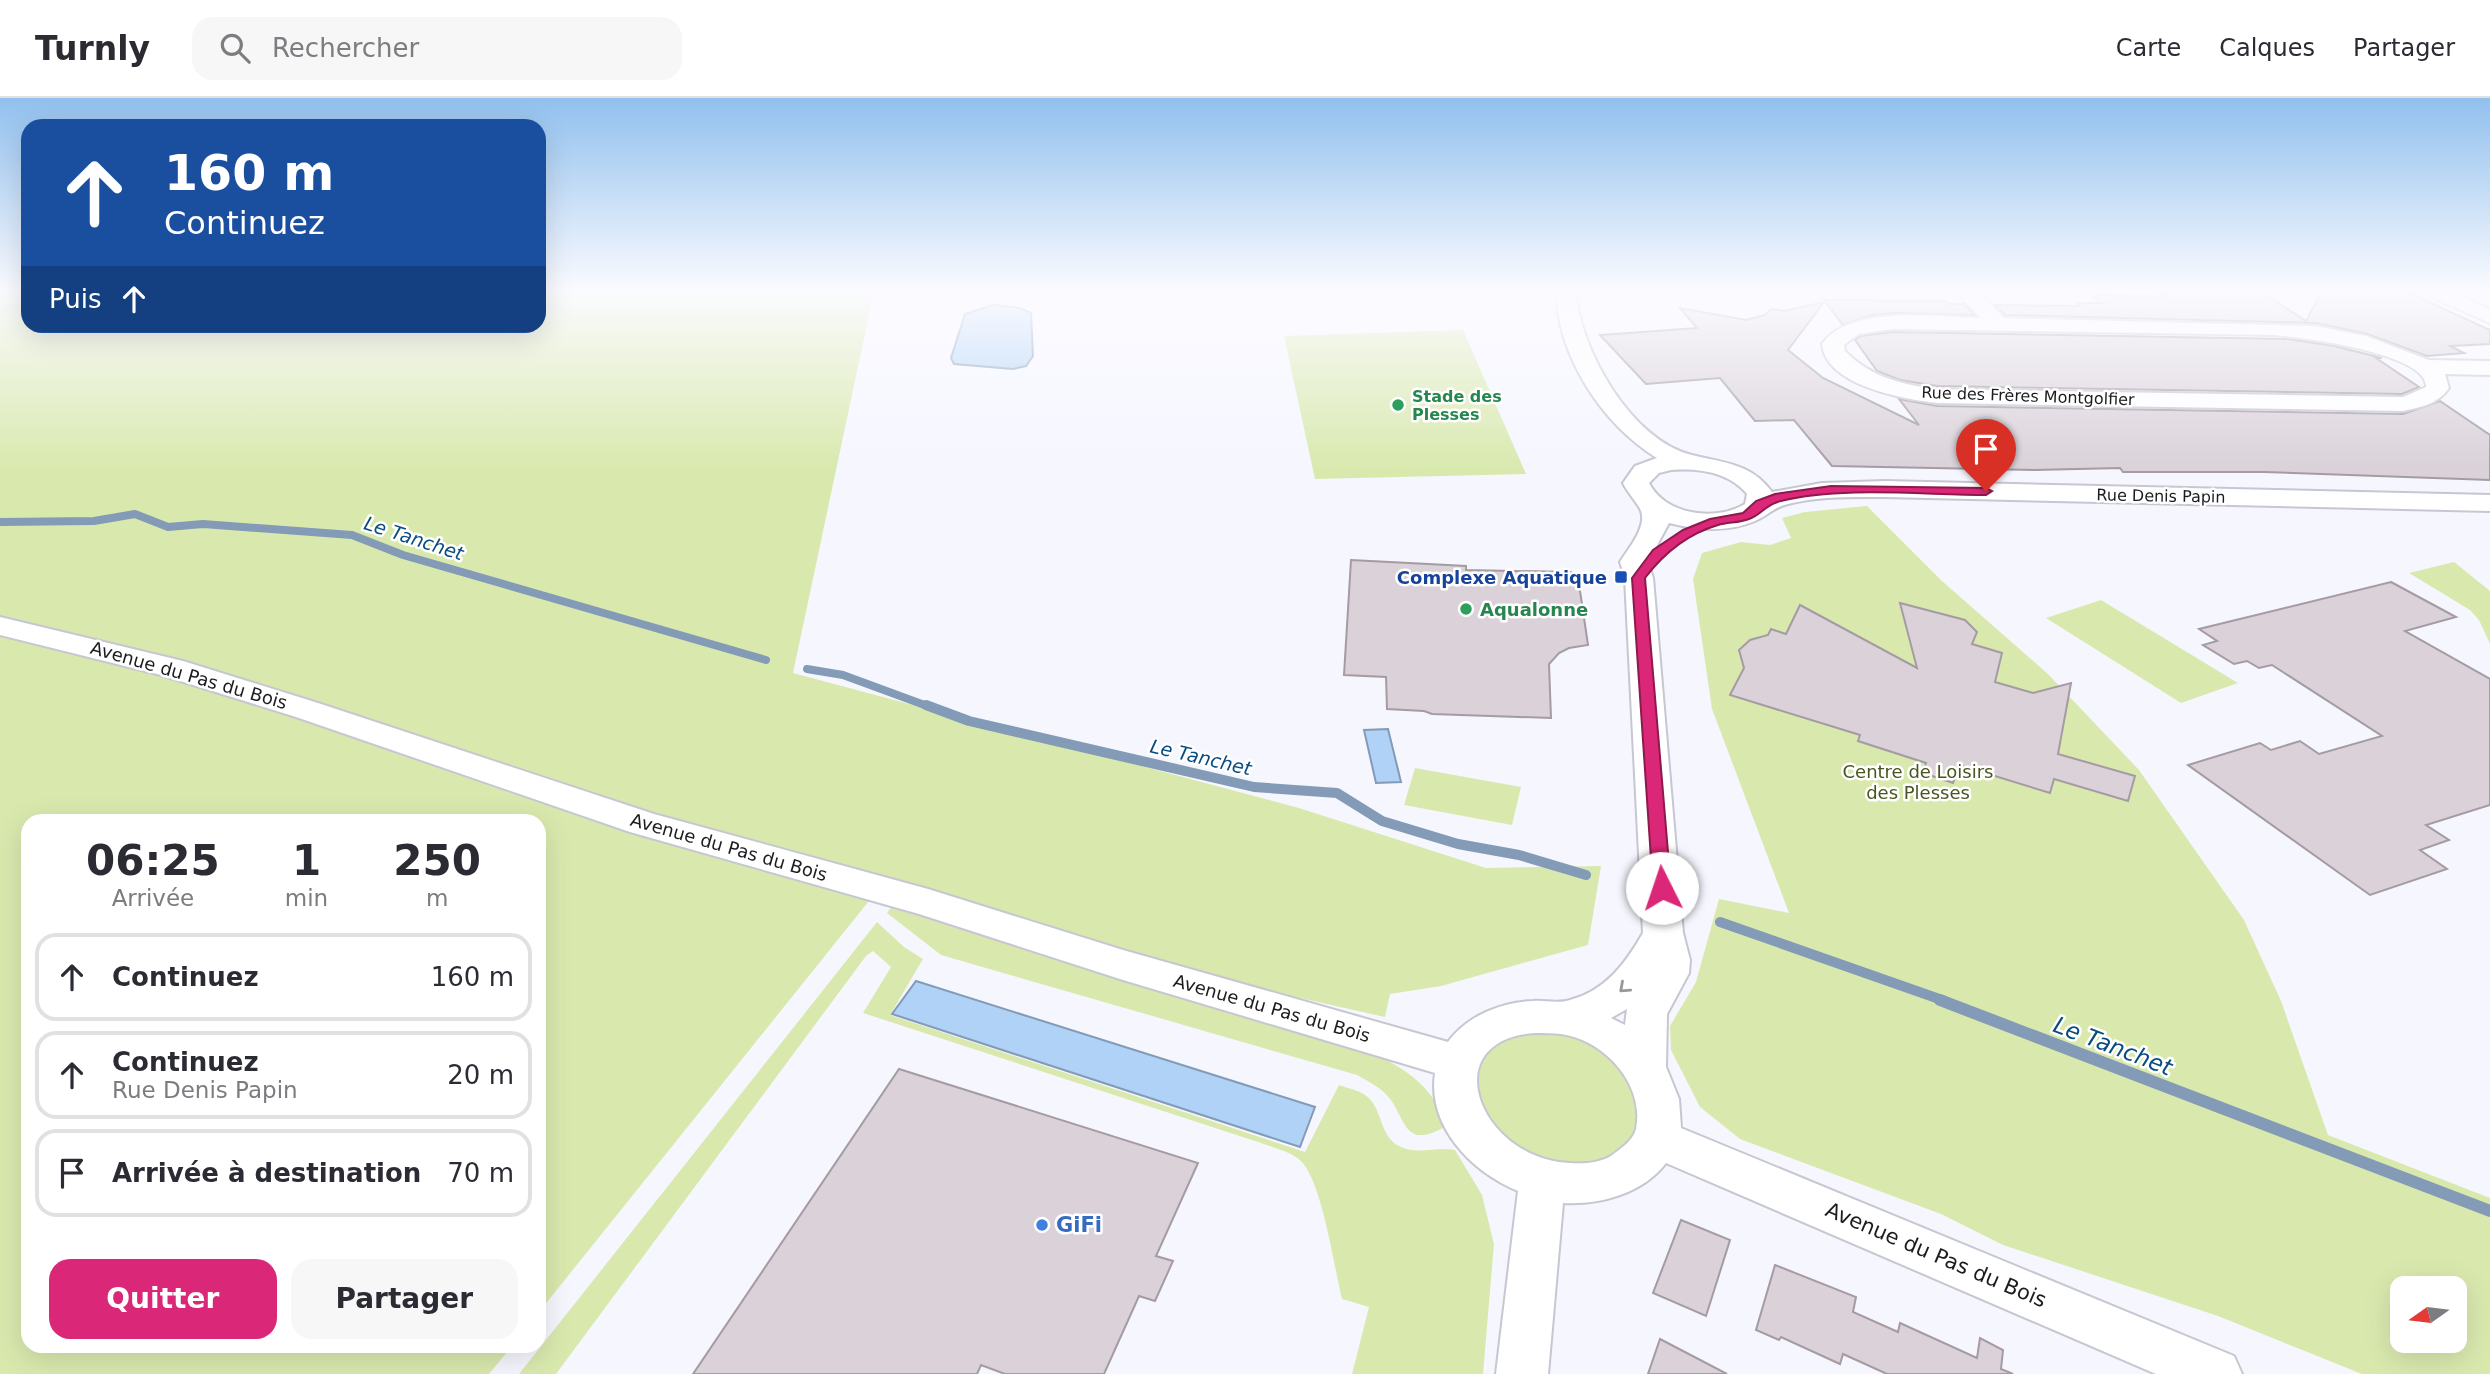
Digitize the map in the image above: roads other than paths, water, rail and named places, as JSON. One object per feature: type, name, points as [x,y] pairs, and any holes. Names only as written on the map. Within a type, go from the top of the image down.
[{"type":"street","points":[[1581,351],[1622,430],[1646,455],[1651,468]]},
{"type":"street","name":"Rue des Frères Montgolfier","points":[[1833,351],[1856,374],[1899,389],[1937,396],[2403,404],[2432,397],[2438,384],[2435,377],[2425,367],[2387,351]]},
{"type":"street","name":"Rue des Frères Montgolfier","points":[[2425,367],[2490,368]]},
{"type":"street","points":[[1617,416],[1653,446],[1685,462]]},
{"type":"street","points":[[1685,462],[1651,468],[1639,477],[1636,484],[1644,499],[1654,507],[1682,518],[1715,522]]},
{"type":"street","name":"Rue Denis Papin","points":[[1685,462],[1712,465],[1747,479],[1831,490],[2490,503]]},
{"type":"street","points":[[1747,479],[1757,489],[1760,503]]},
{"type":"street","name":"Rue Denis Papin","points":[[1715,522],[1748,516],[1760,503],[1780,497],[1831,490]]},
{"type":"street","points":[[1644,1068],[1646,1014],[1652,998],[1669,973],[1670,960],[1663,933],[1639,578],[1634,562],[1656,523],[1654,507]]},
{"type":"street","points":[[1639,578],[1658,553],[1671,542],[1715,522]]},
{"type":"street","name":"Avenue du Pas du Bois","points":[[0,626],[172,668],[307,710],[643,823],[928,903],[1123,965],[1460,1063]]},
{"type":"street","points":[[1563,1018],[1603,1003],[1627,988],[1641,971],[1663,933]]},
{"type":"street","points":[[1530,1016],[1563,1018],[1594,1028],[1622,1045],[1644,1068],[1656,1091],[1660,1115],[1656,1138],[1643,1158],[1624,1172],[1600,1182],[1571,1184],[1542,1180],[1513,1168],[1489,1151],[1470,1130],[1458,1107],[1455,1084],[1460,1063],[1475,1040],[1499,1024],[1530,1016]]},
{"type":"street","name":"Avenue du Pas du Bois","points":[[1656,1138],[2216,1374]]},
{"type":"street","points":[[1522,1374],[1542,1180]]},
{"type":"water","points":[[953,351],[1033,351],[1033,356],[1026,366],[1013,369],[954,364],[951,358]]},
{"type":"water","points":[[1388,729],[1401,782],[1376,783],[1364,730]]},
{"type":"water","points":[[916,981],[1315,1107],[1300,1147],[892,1014]]},
{"type":"waterway","name":"Le Tanchet","points":[[0,522],[94,521],[135,514],[168,527],[203,524],[352,535],[403,555],[766,660]]},
{"type":"waterway","name":"Le Tanchet","points":[[807,669],[843,675],[930,707]]},
{"type":"waterway","name":"Le Tanchet","points":[[926,705],[969,721],[1254,787],[1337,793],[1382,821],[1458,844],[1519,855],[1586,875]]},
{"type":"waterway","name":"Le Tanchet","points":[[1720,922],[1945,1001]]},
{"type":"waterway","name":"Le Tanchet","points":[[1940,1000],[2490,1211]]},
{"type":"place","name":"Stade des Plesses","points":[[1398,405]]},
{"type":"place","name":"Complexe Aquatique","points":[[1621,577]]},
{"type":"place","name":"Aqualonne","points":[[1466,609]]},
{"type":"place","name":"GiFi","points":[[1042,1225]]},
{"type":"park label","name":"Centre de Loisirs des Plesses","points":[[1918,781]]}]
